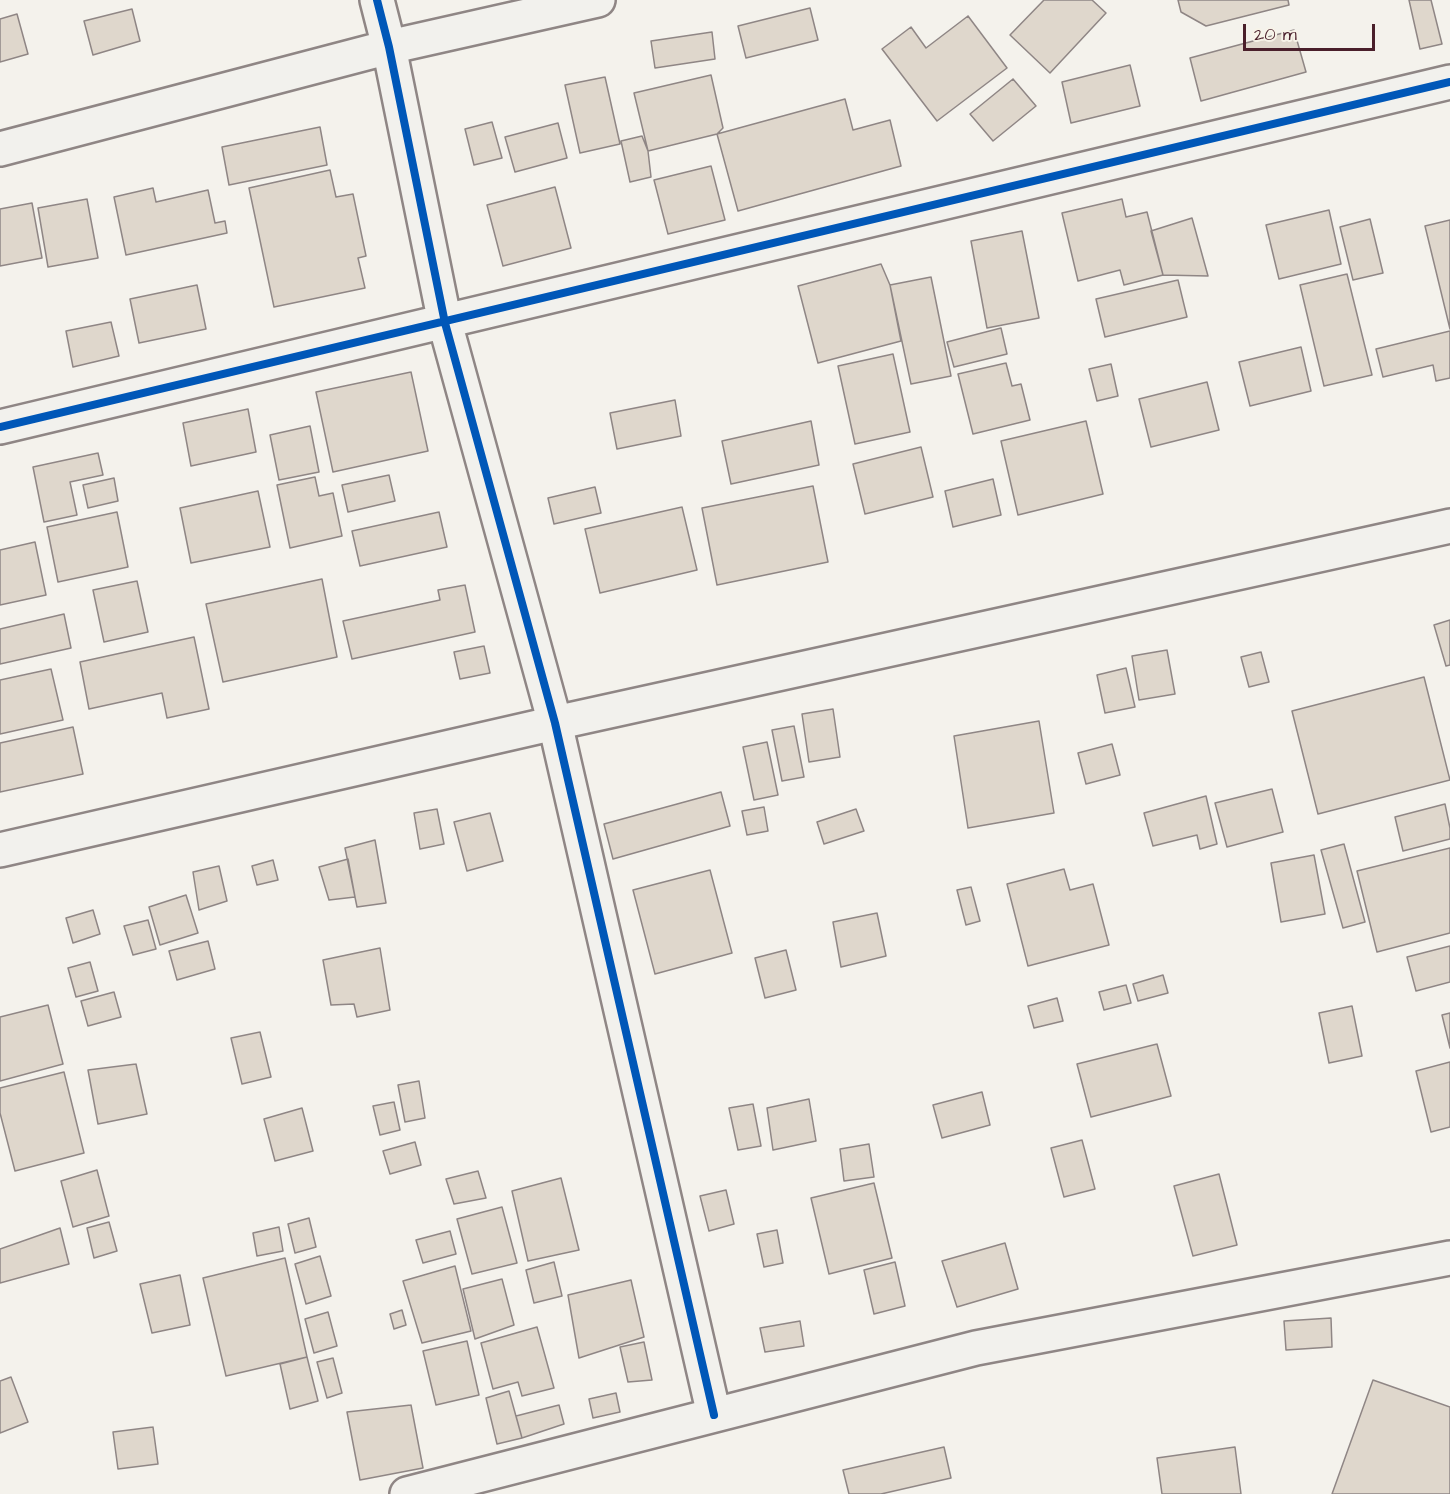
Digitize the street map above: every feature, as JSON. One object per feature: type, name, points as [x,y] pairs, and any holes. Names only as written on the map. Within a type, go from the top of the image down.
[{"type":"street","points":[[377,0],[389,47],[445,322],[555,723],[714,1415]]},
{"type":"street","points":[[0,149],[389,47],[598,0]]},
{"type":"street","points":[[0,427],[1450,82]]},
{"type":"street","points":[[0,850],[555,723],[1450,526]]},
{"type":"street","points":[[407,1494],[976,1348],[1450,1258]]},
{"type":"building","points":[[1044,0],[1092,0],[1106,13],[1050,73],[1010,35]]},
{"type":"building","points":[[1178,0],[1288,0],[1289,5],[1206,26],[1181,12]]},
{"type":"building","points":[[1409,0],[1431,0],[1442,44],[1420,49]]},
{"type":"building","points":[[810,8],[818,40],[746,58],[738,26]]},
{"type":"building","points":[[132,9],[140,41],[93,55],[84,21]]},
{"type":"building","points":[[17,14],[28,54],[0,62],[0,19]]},
{"type":"building","points":[[968,16],[1007,68],[937,121],[882,49],[911,27],[926,48]]},
{"type":"building","points":[[1294,30],[1306,72],[1201,101],[1190,58]]},
{"type":"building","points":[[712,32],[715,59],[655,68],[651,41]]},
{"type":"building","points":[[1130,65],[1140,106],[1071,123],[1062,82]]},
{"type":"building","points":[[711,75],[723,128],[717,134],[648,151],[634,93]]},
{"type":"building","points":[[605,77],[620,144],[580,153],[565,85]]},
{"type":"building","points":[[1013,79],[1036,106],[993,141],[970,114]]},
{"type":"building","points":[[845,99],[853,130],[890,120],[901,166],[738,211],[717,134]]},
{"type":"building","points":[[492,122],[502,158],[474,165],[465,129]]},
{"type":"building","points":[[558,123],[567,158],[515,172],[505,137]]},
{"type":"building","points":[[320,127],[327,165],[229,185],[222,147]]},
{"type":"building","points":[[642,136],[648,151],[651,177],[630,182],[621,141]]},
{"type":"building","points":[[711,166],[725,220],[668,234],[654,180]]},
{"type":"building","points":[[330,170],[336,197],[353,194],[366,256],[358,258],[365,288],[274,307],[249,188]]},
{"type":"building","points":[[555,187],[571,248],[503,266],[487,205]]},
{"type":"building","points":[[153,188],[156,202],[208,190],[215,223],[225,221],[227,233],[126,255],[114,197]]},
{"type":"building","points":[[87,199],[98,258],[48,267],[38,208]]},
{"type":"building","points":[[1122,199],[1126,217],[1147,212],[1163,275],[1124,285],[1120,270],[1078,281],[1062,213]]},
{"type":"building","points":[[32,203],[42,258],[0,266],[0,209]]},
{"type":"building","points":[[1329,210],[1341,264],[1279,279],[1266,225]]},
{"type":"building","points":[[1192,218],[1208,276],[1163,275],[1151,231]]},
{"type":"building","points":[[1370,219],[1383,273],[1353,280],[1340,227]]},
{"type":"building","points":[[1450,220],[1450,329],[1425,226]]},
{"type":"building","points":[[1022,231],[1039,318],[987,328],[971,241]]},
{"type":"building","points":[[881,264],[890,285],[901,341],[818,363],[798,286]]},
{"type":"building","points":[[1347,274],[1372,375],[1324,386],[1300,285]]},
{"type":"building","points":[[931,277],[951,376],[911,384],[890,285]]},
{"type":"building","points":[[1178,280],[1187,317],[1105,337],[1096,299]]},
{"type":"building","points":[[197,285],[206,329],[139,343],[130,299]]},
{"type":"building","points":[[111,322],[119,356],[73,367],[66,331]]},
{"type":"building","points":[[1001,328],[1007,354],[954,367],[947,342]]},
{"type":"building","points":[[1450,331],[1450,378],[1436,381],[1433,365],[1383,377],[1376,349]]},
{"type":"building","points":[[1301,347],[1311,391],[1250,406],[1239,362]]},
{"type":"building","points":[[893,354],[910,432],[855,444],[838,366]]},
{"type":"building","points":[[1006,363],[1012,386],[1021,384],[1030,420],[973,434],[958,374]]},
{"type":"building","points":[[1111,364],[1118,396],[1097,401],[1089,369]]},
{"type":"building","points":[[411,372],[428,451],[333,472],[316,392]]},
{"type":"building","points":[[1207,382],[1219,430],[1151,447],[1139,399]]},
{"type":"building","points":[[675,400],[681,436],[617,449],[610,413]]},
{"type":"building","points":[[248,409],[256,452],[191,466],[183,423]]},
{"type":"building","points":[[811,421],[819,465],[731,484],[722,441]]},
{"type":"building","points":[[1086,421],[1103,494],[1018,515],[1001,441]]},
{"type":"building","points":[[310,426],[319,472],[279,480],[270,435]]},
{"type":"building","points":[[921,447],[933,497],[865,514],[853,464]]},
{"type":"building","points":[[98,453],[103,475],[70,482],[77,515],[44,522],[33,467]]},
{"type":"building","points":[[389,475],[395,501],[348,512],[342,485]]},
{"type":"building","points":[[315,477],[319,496],[333,493],[342,536],[290,548],[277,485]]},
{"type":"building","points":[[114,478],[118,501],[88,508],[83,485]]},
{"type":"building","points":[[993,479],[1001,515],[953,527],[945,491]]},
{"type":"building","points":[[813,486],[828,562],[717,585],[702,508]]},
{"type":"building","points":[[595,487],[601,513],[554,524],[548,498]]},
{"type":"building","points":[[258,491],[270,547],[191,563],[180,508]]},
{"type":"building","points":[[682,507],[697,570],[600,593],[585,529]]},
{"type":"building","points":[[117,512],[128,567],[58,582],[47,527]]},
{"type":"building","points":[[439,512],[447,547],[360,566],[352,531]]},
{"type":"building","points":[[35,542],[46,595],[0,605],[0,550]]},
{"type":"building","points":[[322,579],[337,657],[223,682],[206,604]]},
{"type":"building","points":[[137,581],[148,632],[104,642],[93,590]]},
{"type":"building","points":[[465,585],[475,632],[352,659],[343,621],[440,600],[438,590]]},
{"type":"building","points":[[64,614],[71,648],[0,664],[0,629]]},
{"type":"building","points":[[1450,620],[1450,665],[1446,666],[1434,625]]},
{"type":"building","points":[[194,637],[209,709],[167,718],[162,693],[89,709],[80,662]]},
{"type":"building","points":[[484,646],[490,673],[460,679],[454,652]]},
{"type":"building","points":[[1167,650],[1175,694],[1139,700],[1132,656]]},
{"type":"building","points":[[1261,652],[1269,682],[1249,687],[1241,657]]},
{"type":"building","points":[[1126,668],[1135,707],[1105,713],[1097,675]]},
{"type":"building","points":[[51,669],[63,720],[0,734],[0,680]]},
{"type":"building","points":[[1424,677],[1450,780],[1318,814],[1292,711]]},
{"type":"building","points":[[833,709],[840,757],[809,762],[802,714]]},
{"type":"building","points":[[1039,721],[1054,813],[968,828],[954,736]]},
{"type":"building","points":[[794,726],[804,777],[782,781],[772,730]]},
{"type":"building","points":[[73,727],[83,774],[0,792],[0,743]]},
{"type":"building","points":[[767,742],[778,795],[754,800],[743,747]]},
{"type":"building","points":[[1112,744],[1120,775],[1086,784],[1078,753]]},
{"type":"building","points":[[1272,789],[1283,832],[1227,847],[1215,803]]},
{"type":"building","points":[[721,792],[730,826],[613,859],[604,824]]},
{"type":"building","points":[[1206,796],[1217,844],[1200,849],[1197,835],[1153,846],[1144,813]]},
{"type":"building","points":[[1445,804],[1450,839],[1403,851],[1395,817]]},
{"type":"building","points":[[764,807],[768,831],[747,835],[742,811]]},
{"type":"building","points":[[437,809],[444,844],[420,849],[414,813]]},
{"type":"building","points":[[856,809],[864,831],[824,844],[817,822]]},
{"type":"building","points":[[490,813],[503,861],[467,871],[454,822]]},
{"type":"building","points":[[375,840],[386,903],[357,907],[345,848]]},
{"type":"building","points":[[1344,844],[1365,922],[1343,928],[1321,850]]},
{"type":"building","points":[[1450,848],[1450,933],[1377,952],[1357,871]]},
{"type":"building","points":[[1314,855],[1325,914],[1281,922],[1271,863]]},
{"type":"building","points":[[348,859],[355,897],[329,900],[319,867]]},
{"type":"building","points":[[273,860],[278,880],[257,885],[252,866]]},
{"type":"building","points":[[219,866],[227,901],[199,910],[193,872]]},
{"type":"building","points":[[1064,869],[1070,890],[1093,884],[1109,945],[1028,966],[1007,884]]},
{"type":"building","points":[[710,870],[732,953],[655,974],[633,890]]},
{"type":"building","points":[[971,887],[980,921],[966,925],[957,890]]},
{"type":"building","points":[[186,895],[198,933],[160,945],[149,907]]},
{"type":"building","points":[[93,910],[100,934],[73,943],[66,918]]},
{"type":"building","points":[[877,913],[886,956],[841,967],[833,922]]},
{"type":"building","points":[[148,920],[156,949],[133,955],[124,926]]},
{"type":"building","points":[[208,941],[215,969],[177,980],[169,951]]},
{"type":"building","points":[[1450,946],[1450,982],[1416,991],[1407,957]]},
{"type":"building","points":[[380,948],[390,1010],[357,1017],[354,1004],[331,1005],[323,960]]},
{"type":"building","points":[[786,950],[796,990],[765,998],[755,958]]},
{"type":"building","points":[[90,962],[98,991],[76,997],[68,968]]},
{"type":"building","points":[[1163,975],[1168,993],[1138,1001],[1133,984]]},
{"type":"building","points":[[1126,985],[1131,1003],[1104,1010],[1099,992]]},
{"type":"building","points":[[114,992],[121,1017],[88,1026],[81,1001]]},
{"type":"building","points":[[1057,998],[1063,1021],[1034,1028],[1028,1006]]},
{"type":"building","points":[[48,1005],[63,1064],[0,1081],[0,1017]]},
{"type":"building","points":[[1352,1006],[1362,1056],[1329,1063],[1319,1013]]},
{"type":"building","points":[[1450,1013],[1450,1048],[1442,1015]]},
{"type":"building","points":[[260,1032],[271,1077],[242,1084],[231,1038]]},
{"type":"building","points":[[1157,1044],[1171,1096],[1091,1117],[1077,1064]]},
{"type":"building","points":[[1450,1062],[1450,1127],[1431,1132],[1416,1071]]},
{"type":"building","points":[[136,1064],[147,1114],[98,1124],[88,1070]]},
{"type":"building","points":[[64,1072],[84,1153],[15,1171],[0,1113],[0,1088]]},
{"type":"building","points":[[419,1081],[425,1118],[405,1122],[398,1085]]},
{"type":"building","points":[[982,1092],[990,1125],[942,1138],[933,1105]]},
{"type":"building","points":[[809,1099],[816,1141],[773,1150],[767,1108]]},
{"type":"building","points":[[394,1102],[400,1130],[380,1135],[373,1106]]},
{"type":"building","points":[[753,1104],[761,1146],[738,1150],[729,1108]]},
{"type":"building","points":[[302,1108],[313,1151],[275,1161],[264,1119]]},
{"type":"building","points":[[1082,1140],[1095,1189],[1064,1197],[1051,1148]]},
{"type":"building","points":[[415,1142],[421,1165],[390,1174],[383,1151]]},
{"type":"building","points":[[869,1144],[874,1177],[844,1181],[840,1149]]},
{"type":"building","points":[[97,1170],[109,1216],[73,1227],[61,1181]]},
{"type":"building","points":[[478,1171],[486,1198],[454,1204],[446,1179]]},
{"type":"building","points":[[1219,1174],[1237,1245],[1193,1256],[1174,1186]]},
{"type":"building","points":[[561,1178],[579,1250],[528,1261],[512,1191]]},
{"type":"building","points":[[874,1183],[892,1258],[829,1274],[811,1198]]},
{"type":"building","points":[[726,1190],[734,1224],[709,1231],[700,1196]]},
{"type":"building","points":[[502,1207],[517,1263],[472,1274],[457,1219]]},
{"type":"building","points":[[309,1218],[316,1247],[295,1253],[288,1224]]},
{"type":"building","points":[[109,1222],[117,1251],[94,1258],[87,1228]]},
{"type":"building","points":[[279,1227],[283,1251],[257,1256],[253,1233]]},
{"type":"building","points":[[60,1228],[69,1264],[0,1283],[0,1249]]},
{"type":"building","points":[[777,1230],[783,1263],[764,1267],[757,1234]]},
{"type":"building","points":[[450,1231],[456,1254],[423,1263],[416,1240]]},
{"type":"building","points":[[1005,1243],[1018,1289],[957,1307],[942,1261]]},
{"type":"building","points":[[320,1256],[331,1296],[306,1304],[295,1264]]},
{"type":"building","points":[[285,1258],[307,1357],[226,1376],[203,1278]]},
{"type":"building","points":[[554,1262],[562,1296],[534,1303],[526,1270]]},
{"type":"building","points":[[895,1262],[905,1306],[874,1314],[864,1270]]},
{"type":"building","points":[[455,1266],[471,1331],[422,1343],[403,1281]]},
{"type":"building","points":[[180,1275],[190,1325],[152,1333],[140,1284]]},
{"type":"building","points":[[502,1279],[514,1325],[475,1339],[463,1289]]},
{"type":"building","points":[[631,1280],[644,1337],[579,1358],[568,1295]]},
{"type":"building","points":[[402,1310],[406,1325],[394,1329],[390,1314]]},
{"type":"building","points":[[328,1312],[337,1346],[314,1353],[305,1319]]},
{"type":"building","points":[[1331,1318],[1332,1347],[1286,1350],[1284,1321]]},
{"type":"building","points":[[800,1321],[804,1346],[765,1352],[760,1328]]},
{"type":"building","points":[[537,1327],[554,1388],[522,1396],[518,1382],[493,1389],[481,1343]]},
{"type":"building","points":[[467,1341],[479,1395],[436,1405],[423,1351]]},
{"type":"building","points":[[644,1342],[652,1380],[628,1382],[620,1347]]},
{"type":"building","points":[[307,1357],[318,1401],[290,1409],[280,1364]]},
{"type":"building","points":[[333,1358],[342,1393],[327,1398],[317,1362]]},
{"type":"building","points":[[11,1377],[28,1422],[0,1433],[0,1381]]},
{"type":"building","points":[[1373,1380],[1450,1407],[1450,1494],[1332,1494]]},
{"type":"building","points":[[509,1391],[522,1438],[497,1444],[486,1398]]},
{"type":"building","points":[[616,1393],[620,1412],[593,1418],[589,1399]]},
{"type":"building","points":[[411,1405],[423,1468],[360,1480],[347,1412]]},
{"type":"building","points":[[559,1405],[564,1424],[522,1438],[516,1416]]},
{"type":"building","points":[[153,1427],[158,1464],[118,1469],[113,1432]]},
{"type":"building","points":[[944,1447],[951,1478],[881,1494],[849,1494],[843,1470]]},
{"type":"building","points":[[1235,1447],[1241,1494],[1162,1494],[1157,1458]]},
{"type":"cycle path","points":[[377,0],[389,47],[445,323],[555,723],[714,1415]]},
{"type":"cycle path","points":[[0,427],[1450,82]]}]
